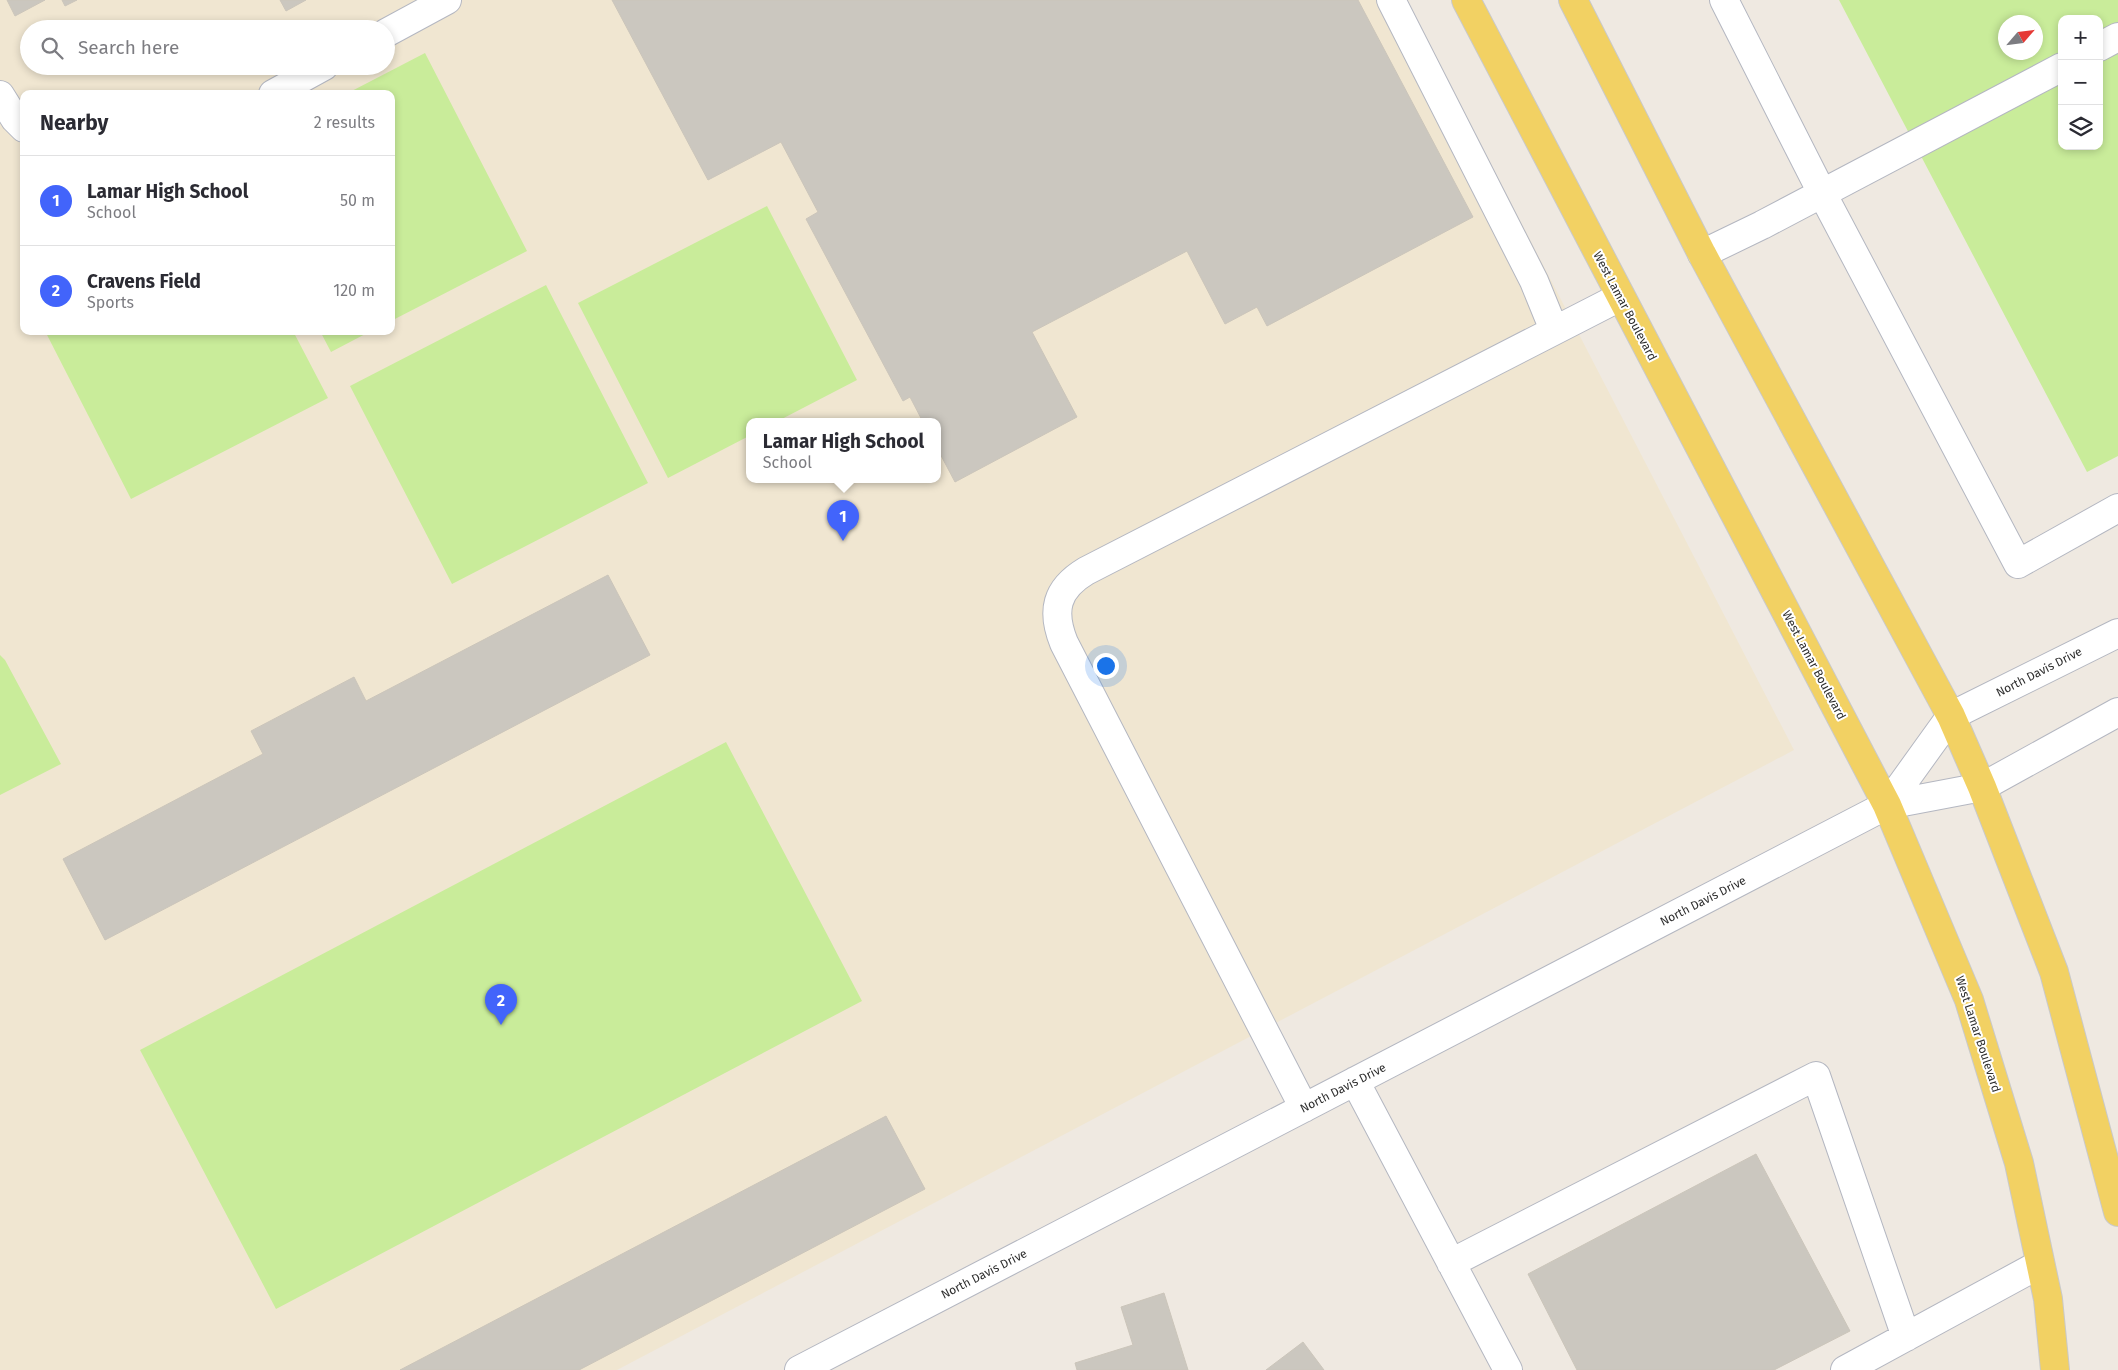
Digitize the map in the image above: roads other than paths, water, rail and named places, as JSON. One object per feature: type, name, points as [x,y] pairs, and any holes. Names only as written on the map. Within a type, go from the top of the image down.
[{"type":"main road","name":"West Lamar Boulevard","points":[[1466,0],[1887,805],[1969,1000],[2019,1163],[2048,1299],[2055,1370]]},
{"type":"main road","points":[[1573,0],[1702,254],[1951,716],[1982,787],[2054,972],[2115,1185],[2118,1212]]},
{"type":"street","points":[[395,28],[447,0]]},
{"type":"street","points":[[1391,0],[1534,281],[1554,330]]},
{"type":"street","points":[[1724,0],[1822,193],[2018,564],[2118,509]]},
{"type":"street","points":[[2103,45],[2118,38]]},
{"type":"street","points":[[1702,254],[2058,69]]},
{"type":"street","points":[[280,90],[308,75]]},
{"type":"street","points":[[0,95],[15,120],[20,124]]},
{"type":"street","points":[[1304,1108],[1064,643],[1057,627],[1056,610],[1061,593],[1072,579],[1086,570],[1620,297]]},
{"type":"street","name":"North Davis Drive","points":[[1887,805],[1951,716],[2118,633]]},
{"type":"street","name":"North Davis Drive","points":[[799,1370],[1887,805],[1982,787],[2118,712]]},
{"type":"street","points":[[1451,1263],[1816,1076],[1906,1337]]},
{"type":"street","points":[[1355,1082],[1508,1370]]},
{"type":"street","points":[[1845,1370],[2040,1264]]},
{"type":"place","name":"Lamar High School","points":[[843,541]]},
{"type":"place","name":"Cravens Field","points":[[501,1025]]}]
